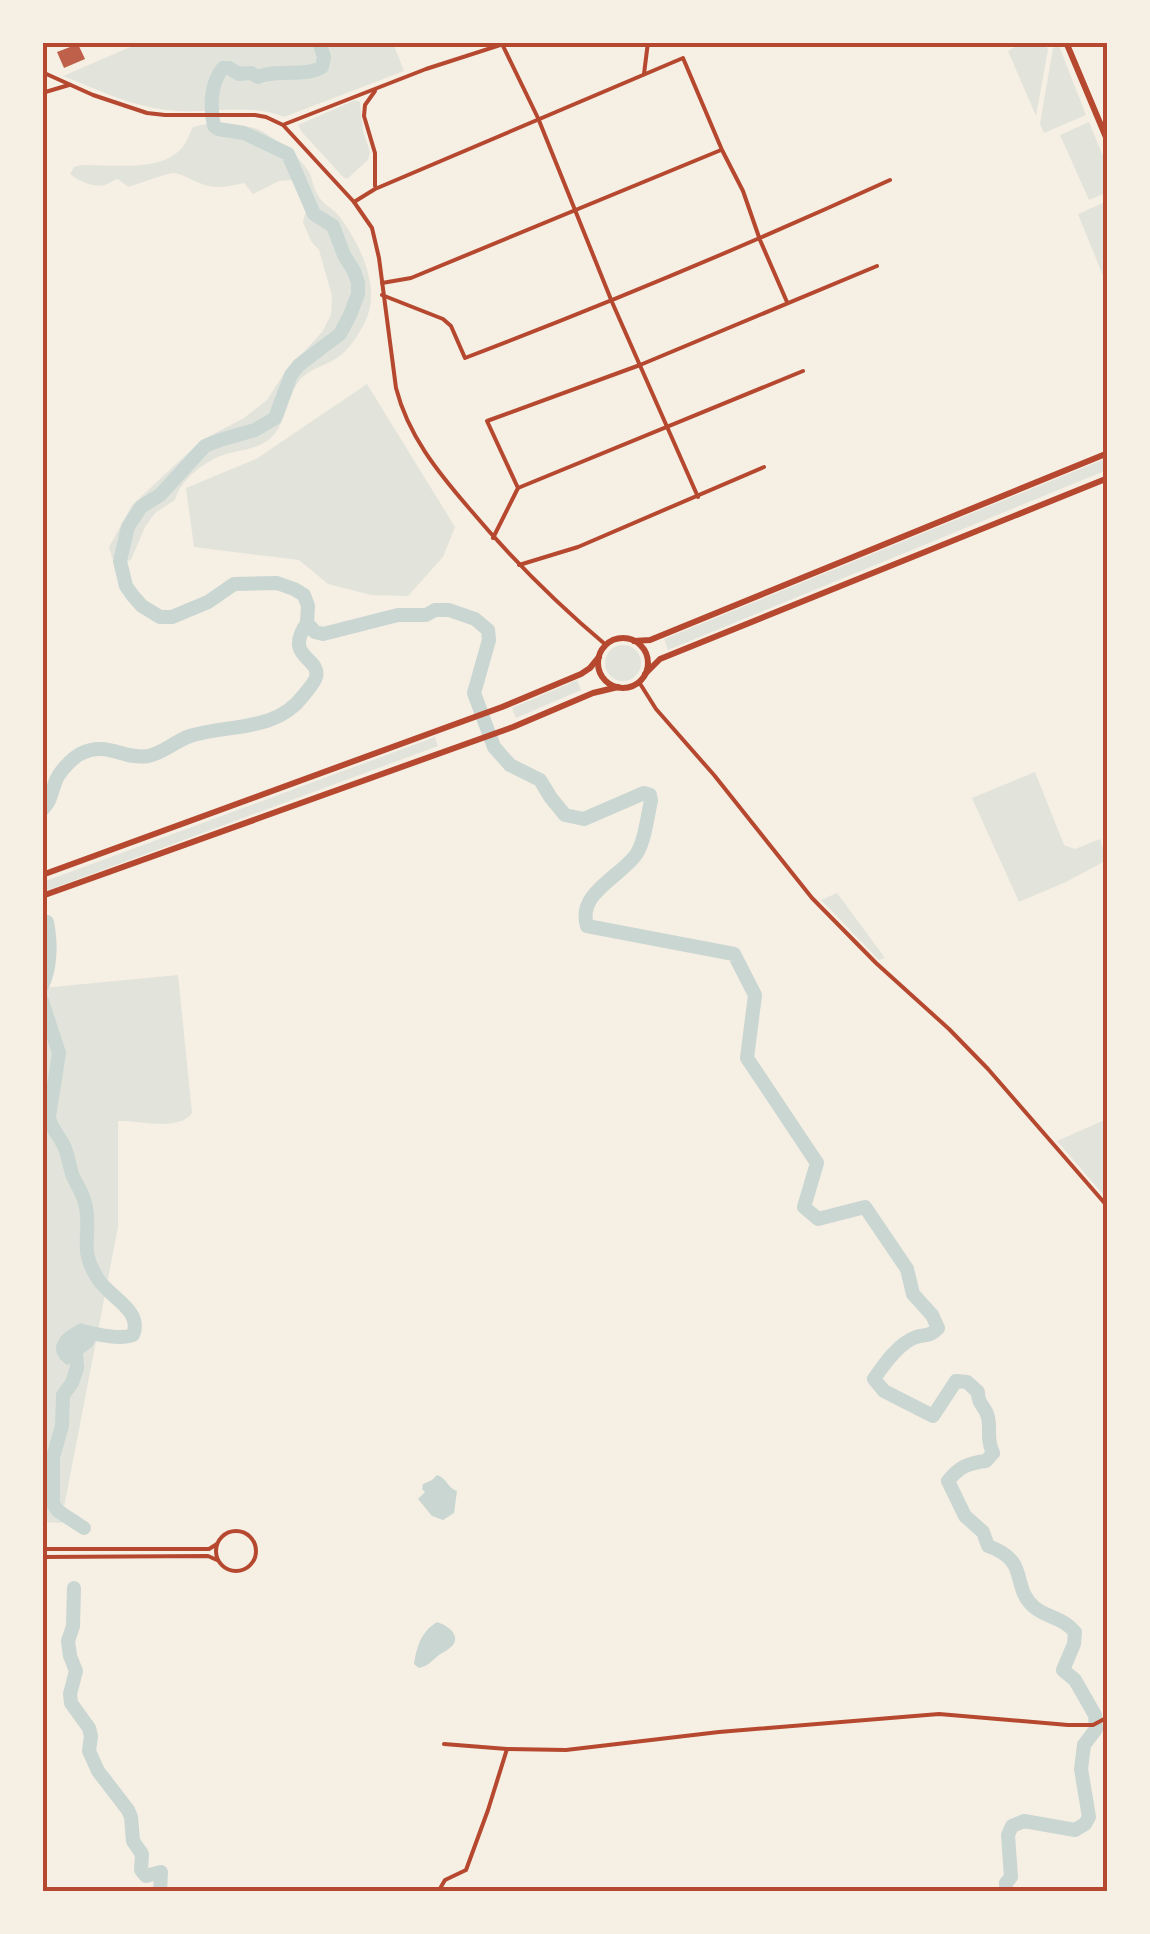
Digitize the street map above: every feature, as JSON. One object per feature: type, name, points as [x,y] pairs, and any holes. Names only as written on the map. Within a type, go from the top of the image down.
[{"type":"main road","points":[[1066,42],[1108,142]]},
{"type":"main road","points":[[42,876],[502,707],[581,674],[606,645],[618,638],[645,641],[657,637],[1108,453]]},
{"type":"main road","points":[[42,896],[512,727],[593,693],[627,688],[640,682],[660,659],[1108,478]]},
{"type":"main road","points":[[634,640],[647,656],[646,674]]},
{"type":"main road","points":[[599,657],[598,666],[604,678],[618,688]]},
{"type":"street","points":[[283,125],[426,69],[510,42]]},
{"type":"street","points":[[644,74],[648,42]]},
{"type":"street","points":[[503,46],[538,118],[612,302],[698,497]]},
{"type":"street","points":[[354,202],[375,189],[683,58],[743,191],[787,302]]},
{"type":"street","points":[[42,72],[147,113],[266,117],[283,125],[354,202],[372,228],[392,369],[401,408],[418,444],[493,538],[571,616],[606,645]]},
{"type":"street","points":[[42,93],[69,85]]},
{"type":"street","points":[[375,189],[375,153],[364,116],[365,105],[378,87]]},
{"type":"street","points":[[382,283],[411,278],[722,150]]},
{"type":"street","points":[[382,295],[443,319],[451,326],[465,358],[612,302],[890,180]]},
{"type":"street","points":[[518,488],[487,421],[640,365],[878,266]]},
{"type":"street","points":[[493,538],[518,488],[803,370]]},
{"type":"street","points":[[519,565],[578,547],[764,467]]},
{"type":"street","points":[[640,682],[656,708],[812,898],[988,1069],[1108,1207]]},
{"type":"street","points":[[42,1549],[209,1548],[225,1534],[240,1531],[253,1540],[256,1553],[252,1564],[241,1571],[228,1570],[208,1556],[42,1557]]},
{"type":"street","points":[[217,1544],[218,1560]]},
{"type":"street","points":[[444,1744],[566,1750],[719,1732],[939,1714],[1068,1725],[1096,1724],[1108,1718]]},
{"type":"street","points":[[438,1892],[446,1880],[466,1870],[507,1749]]},
{"type":"shaded area","points":[[142,42],[393,43],[404,71],[284,117],[256,110],[154,108],[63,76]]},
{"type":"shaded area","points":[[1016,43],[1045,43],[1048,50],[1036,116],[1008,51]]},
{"type":"shaded area","points":[[1059,46],[1086,115],[1044,133],[1040,124],[1053,48]]},
{"type":"shaded area","points":[[355,100],[360,102],[370,152],[368,160],[347,179],[298,125]]},
{"type":"shaded area","points":[[214,122],[259,130],[301,162],[320,198],[339,216],[361,253],[370,281],[370,309],[346,351],[299,381],[273,435],[257,446],[228,453],[201,467],[182,485],[175,500],[155,513],[131,560],[123,563],[112,558],[109,547],[132,505],[202,440],[244,418],[267,400],[285,372],[322,332],[331,315],[332,296],[319,250],[303,222],[307,205],[292,180],[279,181],[253,194],[244,183],[209,186],[174,173],[128,187],[118,179],[101,186],[91,185],[70,174],[74,167],[82,165],[135,166],[161,161],[182,148],[193,127]]},
{"type":"shaded area","points":[[1089,122],[1107,166],[1108,192],[1089,200],[1060,135]]},
{"type":"shaded area","points":[[1107,201],[1107,286],[1078,214]]},
{"type":"shaded area","points":[[367,384],[455,527],[443,557],[408,596],[371,595],[328,584],[299,560],[194,547],[186,488],[256,459]]},
{"type":"shaded area","points":[[1107,458],[1107,470],[668,650],[664,639]]},
{"type":"shaded area","points":[[623,645],[636,650],[641,663],[636,676],[623,681],[610,676],[605,663],[610,650]]},
{"type":"shaded area","points":[[577,680],[581,690],[516,718],[512,708]]},
{"type":"shaded area","points":[[435,737],[438,746],[43,892],[43,882]]},
{"type":"shaded area","points":[[1035,772],[1064,845],[1075,849],[1100,839],[1107,860],[1019,902],[972,798]]},
{"type":"shaded area","points":[[837,893],[885,958],[879,960],[821,900]]},
{"type":"shaded area","points":[[178,975],[192,1113],[168,1124],[118,1121],[118,1227],[61,1523],[42,1522],[42,988]]},
{"type":"shaded area","points":[[1107,1119],[1107,1199],[1057,1141]]},
{"type":"shaded area","points":[[81,1323],[93,1332],[96,1340],[67,1365],[60,1359],[56,1346],[62,1335]]},
{"type":"shaded area","points":[[437,1475],[457,1491],[454,1513],[443,1520],[432,1516],[418,1499],[425,1492],[423,1484]]},
{"type":"shaded area","points":[[437,1622],[451,1630],[455,1641],[419,1668],[414,1664],[418,1645]]},
{"type":"building","points":[[78,44],[85,59],[64,68],[57,52]]},
{"type":"waterway","points":[[319,42],[324,57],[322,67],[315,70],[258,77],[223,68],[213,88],[214,126],[244,133],[288,154],[314,214],[333,226],[354,271],[358,294],[340,334],[291,375],[275,418],[255,430],[205,446],[160,495],[141,507],[128,527],[120,561],[126,586],[142,606],[160,617],[172,617],[208,602],[234,584],[277,583],[304,595],[307,623],[323,634],[398,615],[426,615],[435,610],[449,610],[475,619],[488,630],[489,640],[474,693],[494,747],[510,765],[540,780],[565,815],[584,819],[644,793],[650,795],[638,851],[593,896],[585,915],[587,926],[734,954],[755,995],[747,1058],[817,1163],[804,1207],[818,1219],[865,1207],[907,1269],[913,1294],[938,1328],[904,1344],[874,1379],[884,1391],[933,1416],[956,1381],[967,1382],[978,1392],[988,1417],[993,1453],[986,1461],[960,1469],[948,1481],[965,1516],[983,1532],[988,1546],[1015,1566],[1027,1599],[1039,1611],[1075,1632],[1063,1670],[1075,1680],[1095,1715],[1096,1729],[1084,1745],[1081,1769],[1089,1817],[1075,1830],[1024,1821],[1012,1826],[1008,1835],[1011,1877],[1006,1892]]},
{"type":"waterway","points":[[42,810],[59,775],[80,754],[98,749],[148,756],[190,736],[251,725],[292,708],[316,677],[316,670],[299,643],[307,623]]},
{"type":"waterway","points":[[42,986],[49,954],[47,922]]},
{"type":"waterway","points":[[42,1001],[59,1053],[49,1117],[84,1199],[88,1258],[98,1279],[129,1311],[135,1326],[133,1335],[82,1331],[75,1336],[77,1368],[63,1395],[62,1426],[53,1457],[53,1504],[84,1528]]},
{"type":"waterway","points":[[74,1588],[73,1626],[68,1641],[76,1671],[71,1703],[89,1728],[89,1751],[98,1771],[131,1817],[133,1841],[142,1854],[141,1870],[146,1876],[161,1872],[160,1892]]}]
